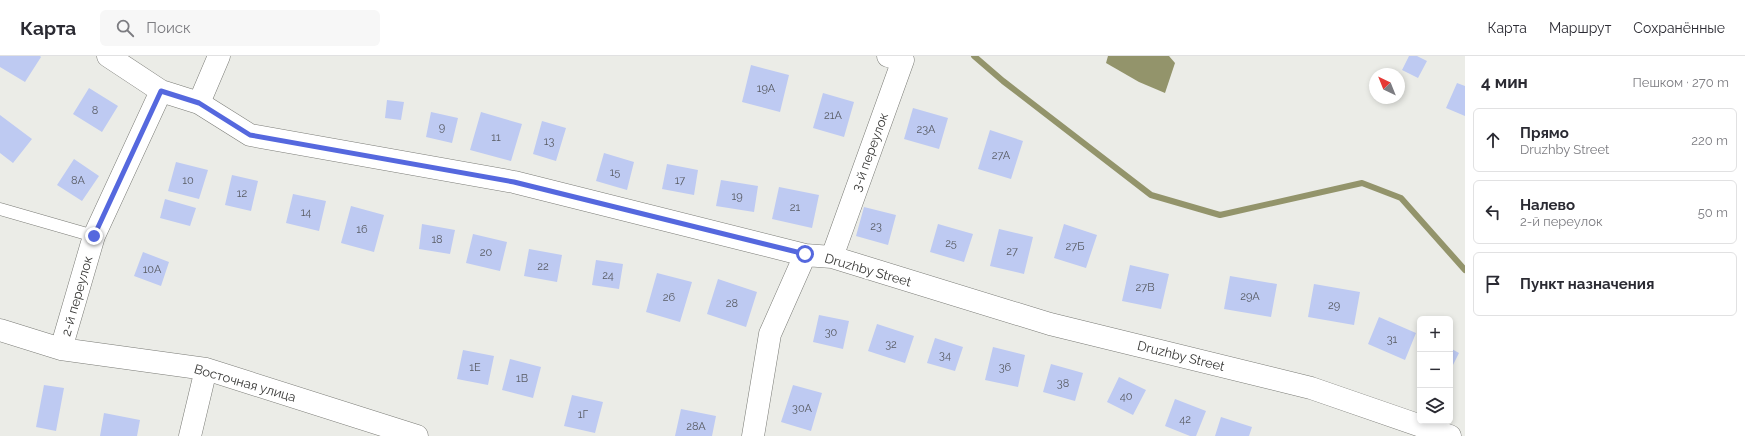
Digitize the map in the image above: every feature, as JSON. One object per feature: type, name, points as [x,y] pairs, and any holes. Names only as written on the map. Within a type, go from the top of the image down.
[{"type":"street","name":"Druzhby Street","points":[[108,56],[161,91],[199,103],[250,135],[514,182],[805,254],[832,257],[1050,324],[1311,388],[1450,436]]},
{"type":"street","points":[[199,103],[219,56]]},
{"type":"street","name":"3-й переулок","points":[[832,257],[903,60],[888,56]]},
{"type":"street","name":"2-й переулок","points":[[61,349],[94,236],[161,91]]},
{"type":"street","points":[[753,436],[770,334],[805,254]]},
{"type":"street","name":"Восточная улица","points":[[0,330],[61,349],[206,369],[417,436]]},
{"type":"street","points":[[190,436],[206,369]]},
{"type":"lane","points":[[0,209],[94,236]]},
{"type":"shaded area","points":[[1108,56],[1169,56],[1175,63],[1165,93],[1139,82],[1106,63]]},
{"type":"building","points":[[0,56],[41,57],[25,82],[0,67]]},
{"type":"building","points":[[1409,56],[1417,56],[1427,61],[1418,78],[1405,72],[1405,68],[1403,68]]},
{"type":"building","points":[[751,65],[789,75],[780,112],[742,102]]},
{"type":"building","points":[[1457,83],[1465,86],[1465,116],[1446,108]]},
{"type":"building","points":[[89,88],[118,106],[102,132],[73,114]]},
{"type":"building","points":[[823,93],[854,102],[844,137],[813,128]]},
{"type":"building","points":[[387,100],[404,102],[401,120],[385,118]]},
{"type":"building","points":[[913,108],[948,118],[939,149],[904,139]]},
{"type":"building","points":[[431,112],[458,118],[452,143],[426,137]]},
{"type":"building","points":[[481,112],[522,124],[511,161],[470,150]]},
{"type":"building","points":[[0,115],[32,139],[13,163],[0,153]]},
{"type":"building","points":[[542,121],[566,128],[556,161],[533,154]]},
{"type":"building","points":[[990,130],[1023,141],[1011,179],[978,169]]},
{"type":"building","points":[[604,153],[634,162],[627,190],[596,181]]},
{"type":"building","points":[[74,159],[99,176],[82,201],[57,185]]},
{"type":"building","points":[[176,162],[208,170],[199,199],[168,191]]},
{"type":"building","points":[[667,164],[698,170],[694,195],[662,189]]},
{"type":"building","points":[[232,175],[258,181],[251,211],[225,205]]},
{"type":"building","points":[[721,180],[758,186],[754,212],[716,206]]},
{"type":"building","points":[[779,187],[819,195],[812,228],[772,219]]},
{"type":"building","points":[[293,194],[326,201],[319,231],[286,223]]},
{"type":"building","points":[[165,199],[196,208],[190,226],[160,218]]},
{"type":"building","points":[[351,206],[384,215],[374,252],[341,243]]},
{"type":"building","points":[[864,207],[896,215],[888,245],[856,236]]},
{"type":"building","points":[[422,224],[455,230],[450,254],[419,249]]},
{"type":"building","points":[[938,224],[973,234],[964,262],[930,252]]},
{"type":"building","points":[[1064,224],[1097,235],[1086,268],[1054,258]]},
{"type":"building","points":[[999,229],[1033,237],[1024,274],[990,266]]},
{"type":"building","points":[[473,234],[507,242],[500,271],[466,263]]},
{"type":"building","points":[[529,249],[562,255],[557,282],[524,276]]},
{"type":"building","points":[[143,252],[169,262],[161,286],[134,276]]},
{"type":"building","points":[[596,260],[623,264],[619,289],[592,285]]},
{"type":"building","points":[[1130,265],[1169,274],[1161,309],[1122,301]]},
{"type":"building","points":[[657,273],[692,282],[680,322],[646,312]]},
{"type":"building","points":[[1230,276],[1277,284],[1271,317],[1224,309]]},
{"type":"building","points":[[718,279],[757,292],[746,327],[707,314]]},
{"type":"building","points":[[1314,284],[1360,292],[1354,325],[1308,317]]},
{"type":"building","points":[[819,315],[849,321],[843,349],[813,342]]},
{"type":"building","points":[[1379,317],[1416,333],[1405,360],[1368,344]]},
{"type":"building","points":[[877,324],[914,336],[905,363],[868,351]]},
{"type":"building","points":[[935,338],[963,347],[955,371],[927,363]]},
{"type":"building","points":[[993,347],[1025,355],[1018,387],[985,380]]},
{"type":"building","points":[[463,350],[494,356],[488,385],[457,379]]},
{"type":"building","points":[[1453,350],[1459,353],[1453,365]]},
{"type":"building","points":[[510,359],[541,367],[533,398],[502,390]]},
{"type":"building","points":[[1051,364],[1083,373],[1075,401],[1043,392]]},
{"type":"building","points":[[1119,377],[1146,390],[1133,415],[1107,402]]},
{"type":"building","points":[[44,385],[64,388],[56,431],[36,427]]},
{"type":"building","points":[[793,385],[822,393],[811,431],[781,422]]},
{"type":"building","points":[[572,395],[603,402],[595,433],[564,426]]},
{"type":"building","points":[[1175,399],[1206,411],[1196,436],[1190,436],[1165,426]]},
{"type":"building","points":[[681,409],[716,416],[712,436],[675,436]]},
{"type":"building","points":[[104,413],[140,420],[137,436],[100,436]]},
{"type":"building","points":[[1221,417],[1252,427],[1249,436],[1215,436]]},
{"type":"waterway","points":[[974,56],[1003,81],[1151,195],[1220,215],[1362,183],[1401,198],[1465,270]]},
{"type":"route","points":[[94,236],[161,91],[199,103],[250,135],[514,182],[805,254]]}]
